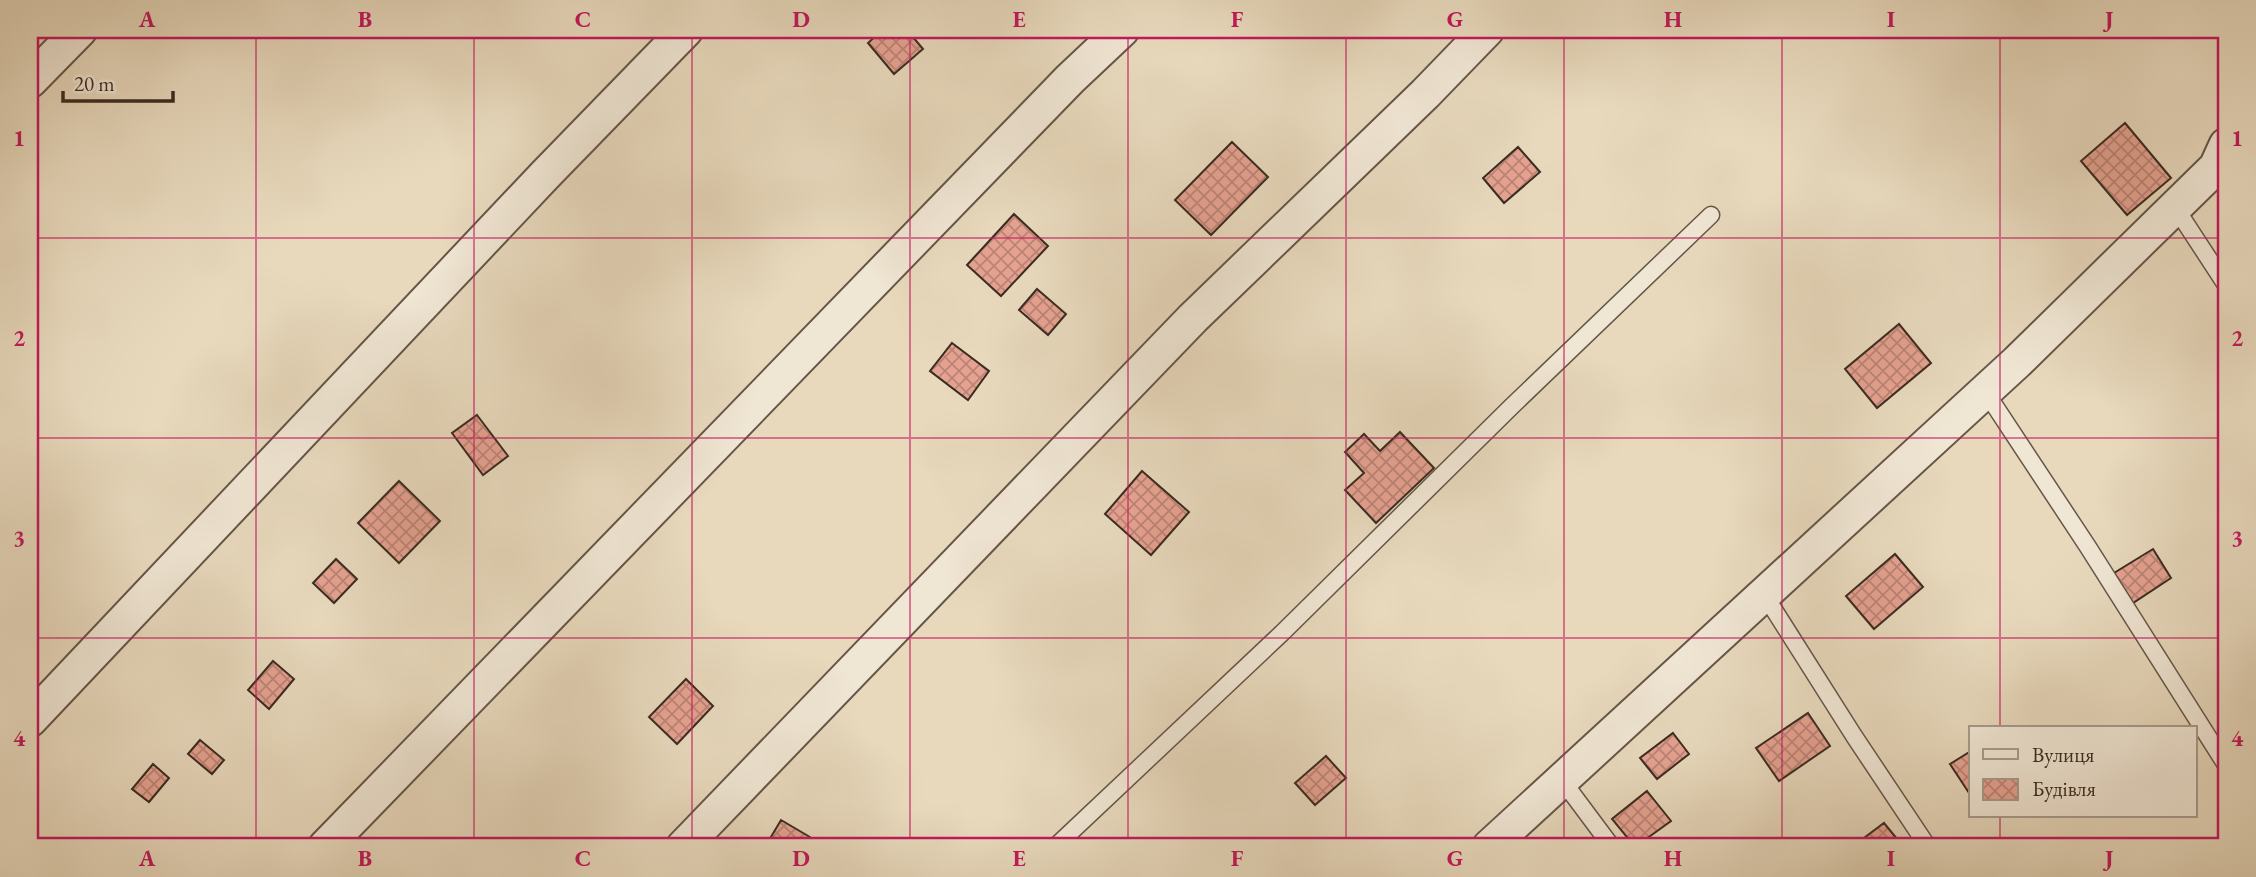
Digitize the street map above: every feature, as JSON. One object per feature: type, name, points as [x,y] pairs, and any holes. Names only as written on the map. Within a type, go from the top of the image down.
[{"type":"street","points":[[30,81],[80,30]]},
{"type":"street","points":[[30,720],[545,175],[686,30]]},
{"type":"street","points":[[325,847],[1070,79],[1122,30]]},
{"type":"street","points":[[683,847],[1193,318],[1425,94],[1487,30]]},
{"type":"street","points":[[1489,847],[1985,391],[2216,167],[2226,145]]},
{"type":"lane","points":[[2175,207],[2226,285]]},
{"type":"lane","points":[[1055,847],[1282,633],[1711,215]]},
{"type":"lane","points":[[1985,391],[2226,765]]},
{"type":"lane","points":[[1764,594],[1928,847]]},
{"type":"lane","points":[[1562,780],[1612,847]]},
{"type":"building","points":[[882,30],[907,30],[923,49],[894,74],[868,43]]},
{"type":"building","points":[[2125,123],[2171,178],[2127,215],[2081,161]]},
{"type":"building","points":[[1232,142],[1268,177],[1211,235],[1175,200]]},
{"type":"building","points":[[1518,147],[1540,172],[1504,203],[1483,178]]},
{"type":"building","points":[[1014,214],[1048,246],[1001,296],[967,265]]},
{"type":"building","points":[[1037,289],[1066,314],[1048,335],[1019,310]]},
{"type":"building","points":[[1899,324],[1931,363],[1877,408],[1845,369]]},
{"type":"building","points":[[952,343],[989,371],[968,400],[930,371]]},
{"type":"building","points":[[477,415],[508,456],[483,475],[452,433]]},
{"type":"building","points":[[1400,432],[1434,468],[1376,523],[1345,490],[1364,473],[1345,452],[1364,434],[1380,451]]},
{"type":"building","points":[[1142,471],[1189,512],[1151,555],[1105,514]]},
{"type":"building","points":[[399,481],[440,521],[399,563],[358,523]]},
{"type":"building","points":[[2153,549],[2171,578],[2133,603],[2114,573]]},
{"type":"building","points":[[1895,554],[1923,587],[1874,629],[1846,596]]},
{"type":"building","points":[[336,559],[357,579],[334,603],[313,583]]},
{"type":"building","points":[[273,661],[294,679],[269,709],[248,690]]},
{"type":"building","points":[[686,679],[713,706],[677,744],[649,717]]},
{"type":"building","points":[[1808,713],[1830,746],[1779,781],[1756,748]]},
{"type":"building","points":[[1673,733],[1689,754],[1657,779],[1640,758]]},
{"type":"building","points":[[200,740],[224,760],[212,774],[188,754]]},
{"type":"building","points":[[1969,752],[1969,793],[1950,764]]},
{"type":"building","points":[[1326,756],[1346,778],[1315,805],[1295,783]]},
{"type":"building","points":[[153,764],[169,778],[149,802],[132,789]]},
{"type":"building","points":[[1647,791],[1671,821],[1635,847],[1612,819]]},
{"type":"building","points":[[781,820],[815,840],[811,847],[765,847]]},
{"type":"building","points":[[1884,823],[1902,845],[1900,847],[1871,847],[1864,838]]}]
